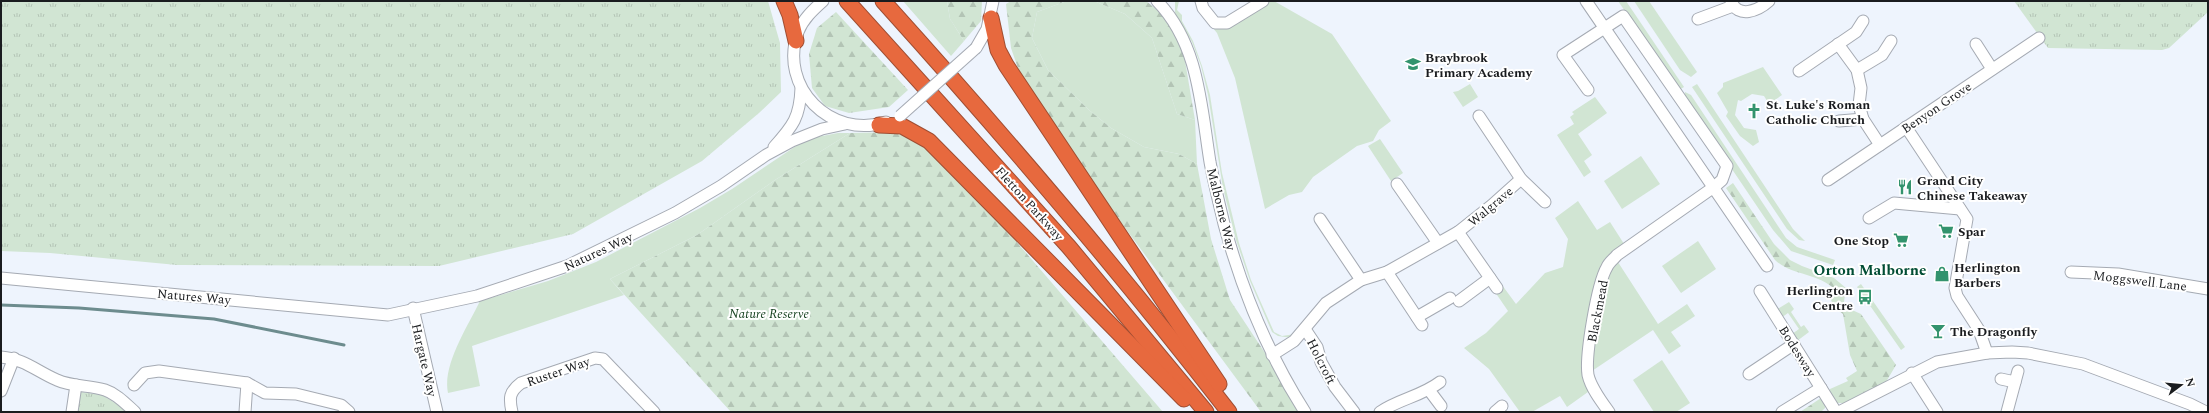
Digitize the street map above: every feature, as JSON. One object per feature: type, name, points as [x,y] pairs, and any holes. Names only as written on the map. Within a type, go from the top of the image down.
[{"type":"highway","points":[[784,1],[790,15],[796,41]]},
{"type":"highway","name":"Fletton Parkway","points":[[847,1],[1069,247],[1206,412]]},
{"type":"highway","name":"Fletton Parkway","points":[[883,1],[970,97],[1085,230],[1229,412]]},
{"type":"highway","points":[[991,18],[998,50],[1006,65],[1238,412]]},
{"type":"highway","points":[[879,125],[902,126],[929,141],[1198,412]]},
{"type":"street","points":[[823,1],[810,13],[804,22],[796,41],[794,65],[801,88],[807,98],[824,114],[845,124],[856,126],[879,125],[900,116],[976,48],[988,29],[991,18],[992,1]]},
{"type":"street","points":[[1200,1],[1203,8],[1215,23],[1228,23],[1263,1]]},
{"type":"street","points":[[1586,1],[1767,266]]},
{"type":"street","points":[[1698,19],[1732,4],[1741,12],[1747,13],[1769,1]]},
{"type":"street","name":"Malborne Way","points":[[1163,3],[1174,19],[1189,54],[1202,104],[1210,162],[1225,226],[1246,292],[1272,356],[1306,412]]},
{"type":"street","name":"Blackmead","points":[[1588,90],[1563,55],[1624,16],[1727,166],[1722,180],[1714,187],[1617,255],[1607,266],[1599,289],[1588,362],[1588,374],[1592,386],[1609,412]]},
{"type":"street","points":[[1799,71],[1856,32],[1864,22]]},
{"type":"street","name":"Benyon Grove","points":[[1828,180],[2038,38]]},
{"type":"street","points":[[1857,70],[1882,56],[1891,41]]},
{"type":"street","points":[[1838,44],[1857,70],[1861,88],[1859,105],[1863,119],[1880,144]]},
{"type":"street","points":[[1976,44],[1992,69]]},
{"type":"street","name":"Natures Way","points":[[766,154],[795,123],[800,105],[801,88]]},
{"type":"street","name":"Walgrave","points":[[1479,116],[1521,179],[1545,202]]},
{"type":"street","points":[[1839,121],[1863,119]]},
{"type":"street","name":"Natures Way","points":[[1,278],[388,315],[414,308],[477,296],[567,266],[675,213],[721,186],[766,154],[806,134],[845,124]]},
{"type":"street","points":[[1906,127],[1967,219],[1956,288],[1957,296],[1980,330],[1987,353]]},
{"type":"street","name":"Walgrave","points":[[1272,356],[1294,341],[1326,303],[1362,280],[1387,272],[1458,232],[1492,205],[1521,179]]},
{"type":"street","points":[[1397,184],[1438,244]]},
{"type":"street","points":[[1869,218],[1894,202],[1960,209]]},
{"type":"street","points":[[1320,219],[1362,280]]},
{"type":"street","name":"Walgrave","points":[[1458,232],[1497,288]]},
{"type":"street","points":[[1387,272],[1420,321],[1490,278]]},
{"type":"street","name":"Moggswell Lane","points":[[2071,272],[2118,274],[2208,289]]},
{"type":"street","name":"Bodesway","points":[[1760,291],[1821,388],[1838,412]]},
{"type":"street","name":"Hargate Way","points":[[414,308],[437,412]]},
{"type":"street","name":"Holcroft","points":[[1305,329],[1317,347],[1321,362],[1335,387],[1354,412]]},
{"type":"street","points":[[1749,374],[1794,344]]},
{"type":"street","points":[[1838,412],[1912,373],[1937,362],[1987,353],[2028,352],[2083,364],[2189,408],[2206,412]]},
{"type":"street","points":[[1,357],[14,358],[28,363],[39,372],[59,381],[129,393]]},
{"type":"street","points":[[1,391],[14,358]]},
{"type":"street","name":"Ruster Way","points":[[512,412],[510,400],[512,390],[521,383],[596,358],[603,359],[654,412]]},
{"type":"street","points":[[129,393],[145,373],[159,371],[247,383],[265,393],[296,394],[341,405],[349,412]]},
{"type":"street","points":[[1912,373],[1937,412]]},
{"type":"street","points":[[2001,379],[2017,377],[2007,412]]},
{"type":"street","points":[[1380,412],[1394,404],[1429,390],[1440,382]]},
{"type":"street","points":[[245,412],[247,383]]},
{"type":"street","points":[[72,412],[76,385]]},
{"type":"street","points":[[1782,412],[1821,388]]},
{"type":"street","points":[[1429,390],[1442,406]]},
{"type":"street","points":[[129,393],[135,412]]},
{"type":"green space","points":[[1,1],[768,1],[780,43],[781,92],[759,113],[702,161],[573,234],[439,266],[177,265],[50,253],[1,251]]},
{"type":"green space","points":[[903,1],[947,1],[950,19],[964,41],[951,56]]},
{"type":"green space","points":[[947,1],[982,1],[981,21],[964,41],[950,19]]},
{"type":"green space","points":[[1011,1],[1094,1],[1064,2],[1037,12],[1032,38],[1048,70],[1089,110],[1111,128],[1144,147],[1179,154],[1197,164],[1211,239],[1230,300],[1304,412],[1261,412],[1041,114],[1022,80],[1011,48],[1006,4]]},
{"type":"green space","points":[[1094,1],[1125,14],[1152,38],[1177,114],[1195,120],[1197,164],[1179,154],[1144,147],[1111,128],[1089,110],[1048,70],[1032,38],[1037,12],[1064,2]]},
{"type":"green space","points":[[1094,1],[1146,1],[1165,16],[1182,43],[1195,120],[1177,114],[1152,38],[1125,14]]},
{"type":"green space","points":[[1175,1],[1179,1],[1177,10],[1182,15],[1182,21],[1193,41],[1202,66],[1210,95],[1222,173],[1239,243],[1251,280],[1274,332],[1282,336],[1295,334],[1292,338],[1278,336],[1272,332],[1250,281],[1236,240],[1223,188],[1208,95],[1201,66],[1192,42],[1175,13]]},
{"type":"green space","points":[[1196,1],[1215,26],[1268,1],[1274,1],[1332,34],[1391,121],[1379,130],[1373,141],[1357,146],[1313,177],[1302,192],[1289,195],[1265,209],[1235,78],[1217,33],[1198,10]]},
{"type":"green space","points":[[1618,1],[1626,1],[1684,87],[1679,90]]},
{"type":"green space","points":[[1634,1],[1649,1],[1697,72],[1691,77],[1680,70]]},
{"type":"green space","points":[[2014,1],[2208,1],[2208,12],[2169,48],[2162,50],[2048,48]]},
{"type":"green space","points":[[836,12],[908,90],[889,107],[849,113],[825,106],[812,88],[809,54],[817,28]]},
{"type":"green space","points":[[1763,67],[1782,95],[1769,104],[1764,96],[1752,94],[1741,101],[1738,100],[1735,115],[1744,128],[1756,130],[1759,142],[1753,146],[1740,136],[1726,116],[1728,112],[1717,93],[1723,87],[1723,83]]},
{"type":"green space","points":[[1470,84],[1478,97],[1463,107],[1453,92],[1458,91]]},
{"type":"green space","points":[[1697,84],[1793,229],[1805,241],[1799,240],[1787,229],[1692,87]]},
{"type":"green space","points":[[1685,92],[1691,95],[1786,238],[1797,247],[1835,260],[1833,265],[1791,251],[1773,230],[1684,98]]},
{"type":"green space","points":[[1595,97],[1607,113],[1578,134],[1592,155],[1584,161],[1591,172],[1584,177],[1557,135],[1574,124],[1570,117],[1574,114],[1572,112]]},
{"type":"green space","name":"Nature Reserve","points":[[898,132],[918,139],[947,161],[1163,412],[731,412],[610,279],[697,235],[775,180],[850,133]]},
{"type":"green space","points":[[838,133],[850,133],[775,180],[697,235],[610,279],[624,295],[472,346],[480,386],[448,393],[447,382],[452,358],[480,301],[548,281],[596,262],[700,208],[732,189],[799,144],[817,137]]},
{"type":"green space","points":[[1380,139],[1403,173],[1391,181],[1368,146]]},
{"type":"green space","points":[[1641,156],[1660,184],[1622,209],[1604,181]]},
{"type":"green space","points":[[1733,183],[1774,244],[1790,260],[1834,278],[1846,288],[1844,302],[1852,310],[1861,314],[1896,365],[1886,382],[1848,403],[1835,403],[1828,394],[1830,389],[1848,381],[1846,378],[1857,371],[1850,355],[1843,314],[1835,308],[1830,298],[1836,290],[1820,280],[1789,269],[1775,260],[1726,188]]},
{"type":"green space","points":[[1578,201],[1597,230],[1610,222],[1626,247],[1616,259],[1658,324],[1687,304],[1695,316],[1671,332],[1681,346],[1669,354],[1653,330],[1583,377],[1588,392],[1567,407],[1560,396],[1532,412],[1520,412],[1489,369],[1464,348],[1486,333],[1508,311],[1495,292],[1502,285],[1516,304],[1545,273],[1563,267],[1568,239],[1555,218]]},
{"type":"green space","points":[[1698,241],[1716,269],[1681,293],[1662,266]]},
{"type":"green space","points":[[1861,284],[1905,347],[1901,350],[1857,287]]},
{"type":"green space","points":[[1789,302],[1794,309],[1791,312],[1801,327],[1804,325],[1809,332],[1797,341],[1792,334],[1799,329],[1788,313],[1781,318],[1776,310]]},
{"type":"green space","points":[[1662,360],[1690,403],[1676,412],[1654,412],[1633,380]]},
{"type":"green space","points":[[81,392],[102,395],[130,412],[77,412]]},
{"type":"green space","points":[[1821,398],[1825,401],[1825,408],[1821,412],[1800,412]]},
{"type":"waterway","points":[[1,305],[79,308],[214,319],[344,345]]},
{"type":"place","name":"Braybrook Primary Academy","points":[[1413,64]]},
{"type":"place","name":"St. Luke's Roman Catholic Church","points":[[1754,111]]},
{"type":"place","name":"Grand City Chinese Takeaway","points":[[1905,187]]},
{"type":"place","name":"Spar","points":[[1946,231]]},
{"type":"place","name":"One Stop","points":[[1901,240]]},
{"type":"place","name":"Herlington Barbers","points":[[1942,274]]},
{"type":"place","name":"Herlington Centre","points":[[1865,297]]},
{"type":"place","name":"The Dragonfly","points":[[1938,331]]},
{"type":"district","name":"Orton Malborne","points":[[1870,270]]}]
